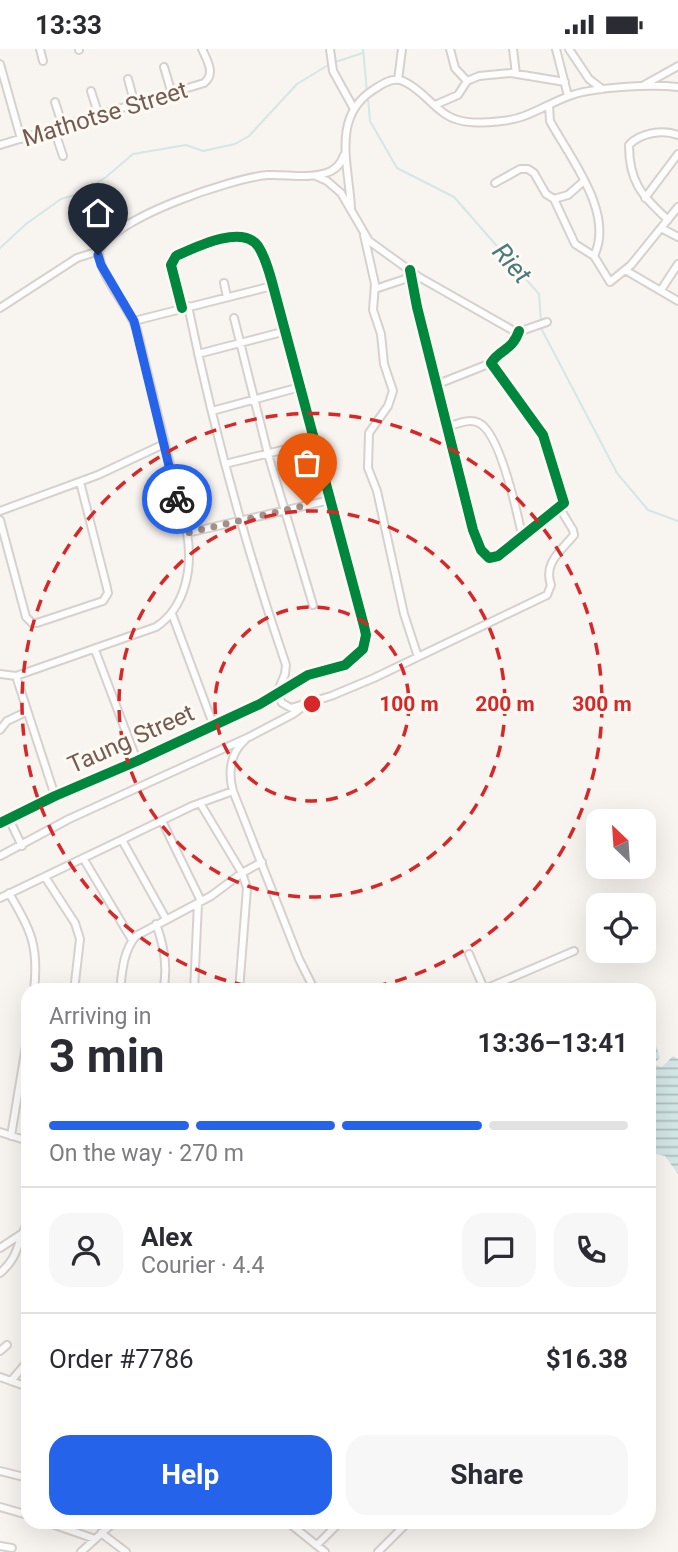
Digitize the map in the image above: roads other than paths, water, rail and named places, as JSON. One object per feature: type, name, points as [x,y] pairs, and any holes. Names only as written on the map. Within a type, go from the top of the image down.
[{"type":"street","points":[[40,49],[43,61]]},
{"type":"street","name":"Mathotse Street","points":[[0,145],[198,86],[208,80],[210,71],[202,49]]},
{"type":"street","points":[[330,49],[333,71],[354,109]]},
{"type":"street","points":[[398,80],[402,49]]},
{"type":"street","points":[[450,49],[455,68],[467,81]]},
{"type":"street","points":[[513,49],[516,74]]},
{"type":"street","points":[[556,49],[568,96]]},
{"type":"street","points":[[569,49],[589,79],[602,89]]},
{"type":"street","points":[[0,64],[21,139]]},
{"type":"street","points":[[164,67],[172,94]]},
{"type":"street","points":[[639,88],[678,67]]},
{"type":"street","points":[[435,106],[458,95],[467,81],[488,74],[516,74],[565,82]]},
{"type":"street","points":[[128,79],[135,105]]},
{"type":"street","points":[[351,208],[345,151],[346,130],[354,109],[363,97],[383,83],[398,80],[419,89],[435,106],[455,119],[478,123],[507,121],[568,96],[602,89],[678,86]]},
{"type":"street","points":[[91,91],[99,116]]},
{"type":"street","points":[[55,102],[63,127]]},
{"type":"street","points":[[549,106],[550,121],[584,181],[599,215],[597,249],[594,256]]},
{"type":"street","points":[[54,129],[63,156]]},
{"type":"street","points":[[668,220],[637,187],[629,145],[637,138],[651,134],[672,132],[678,135]]},
{"type":"street","points":[[0,674],[16,676],[156,627],[172,614],[189,571],[191,560],[187,533],[134,321],[101,265],[99,251],[103,243],[127,223],[211,189],[249,178],[315,175],[337,167],[345,151]]},
{"type":"street","points":[[645,198],[678,154]]},
{"type":"street","points":[[495,183],[520,169],[528,169],[534,173],[546,194],[554,199],[575,244],[594,256],[610,282],[625,270],[678,207]]},
{"type":"street","points":[[315,175],[337,188],[351,208],[364,235],[374,274],[373,310],[393,391],[388,407],[369,433],[368,468],[377,491],[404,614],[418,657]]},
{"type":"street","points":[[554,199],[568,195],[584,181]]},
{"type":"street","points":[[661,227],[678,237]]},
{"type":"street","points":[[364,235],[411,274],[504,327],[519,331],[547,322]]},
{"type":"street","points":[[187,533],[242,521],[330,500],[271,277],[257,245],[241,236],[229,237],[181,254],[172,262],[225,464],[242,521],[261,591],[286,665],[277,693],[286,706],[291,708],[342,692],[549,593],[551,585],[547,571],[559,550],[574,535],[559,507]]},
{"type":"street","points":[[0,308],[77,258],[99,251]]},
{"type":"street","points":[[661,290],[678,264]]},
{"type":"street","points":[[625,270],[678,301]]},
{"type":"street","points":[[375,289],[411,274]]},
{"type":"street","points":[[411,274],[473,530],[481,550],[493,559],[564,501],[543,435],[491,363]]},
{"type":"street","points":[[224,283],[227,297]]},
{"type":"street","points":[[134,321],[272,286]]},
{"type":"street","points":[[234,319],[268,454],[313,605]]},
{"type":"street","points":[[198,354],[286,331]]},
{"type":"street","points":[[438,384],[491,363],[514,344],[519,331]]},
{"type":"street","points":[[212,411],[300,387]]},
{"type":"street","points":[[447,427],[472,421],[480,423],[488,430],[504,468],[522,535]]},
{"type":"street","points":[[225,464],[315,442]]},
{"type":"street","points":[[0,511],[80,482],[164,445]]},
{"type":"street","points":[[0,520],[26,617],[32,623],[103,601],[108,593],[80,482]]},
{"type":"street","name":"Taung Street","points":[[0,823],[260,704],[308,675],[345,665],[359,654],[365,642],[364,626],[330,500]]},
{"type":"street","points":[[172,614],[213,724]]},
{"type":"street","points":[[95,650],[137,761]]},
{"type":"street","points":[[16,676],[55,796]]},
{"type":"street","points":[[0,856],[69,820],[249,737],[293,714],[306,704]]},
{"type":"street","points":[[0,730],[7,721],[26,712]]},
{"type":"street","points":[[249,737],[232,758],[233,791],[299,960],[311,983]]},
{"type":"street","points":[[0,898],[200,803],[233,791]]},
{"type":"street","points":[[200,803],[242,873],[247,888],[240,983]]},
{"type":"street","points":[[9,819],[22,846]]},
{"type":"street","points":[[162,821],[200,902],[195,983]]},
{"type":"street","points":[[122,840],[166,919]]},
{"type":"street","points":[[83,858],[132,940]]},
{"type":"street","points":[[121,983],[125,958],[132,940],[220,890],[262,862]]},
{"type":"street","points":[[45,877],[75,923],[80,939],[75,983]]},
{"type":"street","points":[[9,893],[30,928],[34,946],[34,983]]},
{"type":"street","points":[[156,925],[164,957],[164,983]]},
{"type":"street","points":[[501,983],[574,951]]},
{"type":"street","points":[[469,954],[482,983]]},
{"type":"street","points":[[11,1136],[21,1080]]},
{"type":"street","points":[[0,1132],[21,1139]]},
{"type":"street","points":[[0,1248],[21,1235]]},
{"type":"street","points":[[0,1273],[16,1255],[21,1242]]},
{"type":"street","points":[[0,1351],[7,1345]]},
{"type":"street","points":[[11,1381],[21,1369]]},
{"type":"street","points":[[0,1377],[21,1385]]},
{"type":"street","points":[[0,1471],[21,1476]]},
{"type":"street","points":[[0,1507],[21,1513]]},
{"type":"street","points":[[72,1529],[98,1536],[125,1552]]},
{"type":"street","points":[[81,1552],[106,1529]]},
{"type":"street","points":[[297,1529],[325,1552]]},
{"type":"street","points":[[317,1545],[333,1529]]},
{"type":"street","points":[[378,1552],[401,1529]]},
{"type":"street","points":[[0,1546],[12,1548]]},
{"type":"waterway","name":"Riet","points":[[363,49],[367,92]]},
{"type":"waterway","points":[[335,62],[363,53]]},
{"type":"waterway","points":[[0,248],[26,224],[61,199],[81,193],[106,177],[133,154],[186,145],[203,151],[235,144],[249,136],[297,84],[330,64]]},
{"type":"waterway","name":"Riet","points":[[368,98],[370,121],[397,168],[454,197],[539,294],[541,322]]},
{"type":"waterway","name":"Riet","points":[[541,328],[617,473],[648,510],[678,521]]}]
